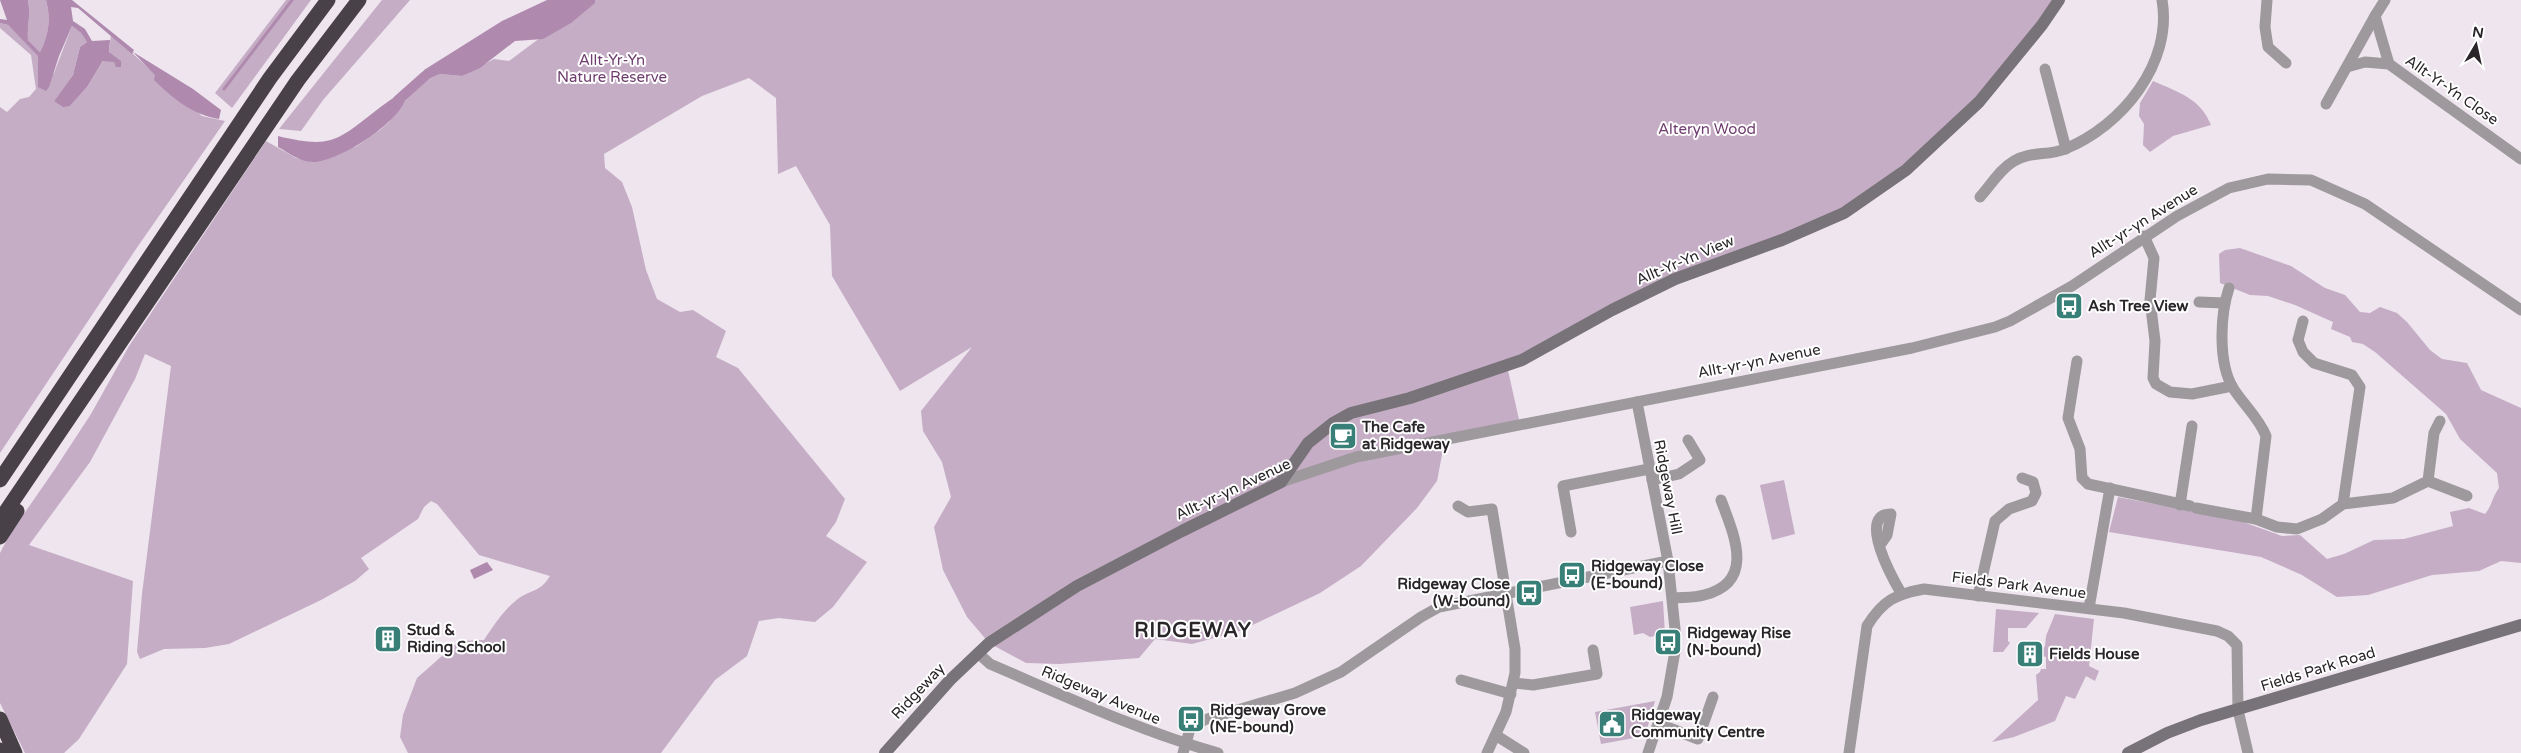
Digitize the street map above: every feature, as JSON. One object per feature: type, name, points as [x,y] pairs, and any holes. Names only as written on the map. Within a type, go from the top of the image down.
[{"type":"highway","points":[[0,480],[270,78],[328,0]]},
{"type":"highway","points":[[0,520],[298,80],[359,0]]},
{"type":"highway","points":[[0,537],[80,416],[125,335]]},
{"type":"highway","points":[[0,720],[15,753]]},
{"type":"street","name":"Allt-Yr-Yn View","points":[[1281,482],[1308,443],[1333,423],[1351,413],[1410,398],[1522,360],[1612,310],[1675,279],[1782,240],[1844,213],[1906,170],[1979,102],[2042,25],[2059,0]]},
{"type":"street","points":[[1980,197],[1999,174],[2014,161],[2028,155],[2053,153],[2092,135],[2131,100],[2141,86],[2161,42],[2164,30],[2162,0]]},
{"type":"street","points":[[2267,0],[2265,27],[2268,47],[2286,63]]},
{"type":"street","points":[[2326,104],[2385,0]]},
{"type":"street","name":"Allt-Yr-Yn Close","points":[[2375,16],[2389,64]]},
{"type":"street","name":"Allt-Yr-Yn Close","points":[[2347,67],[2366,62],[2389,64],[2521,159]]},
{"type":"street","points":[[2045,69],[2066,148]]},
{"type":"street","name":"Allt-yr-yn Avenue","points":[[978,653],[1019,622],[1077,586],[1281,482],[1356,457],[1912,348],[1995,328],[2072,286],[2144,236],[2229,188],[2268,179],[2311,180],[2365,204],[2521,310]]},
{"type":"street","points":[[2144,236],[2154,258],[2150,300],[2155,341],[2153,378],[2156,384],[2170,392],[2192,394],[2232,386]]},
{"type":"street","points":[[2228,288],[2224,303],[2222,344],[2232,386],[2266,436],[2256,519]]},
{"type":"street","points":[[2199,302],[2224,303]]},
{"type":"street","points":[[2303,321],[2298,340],[2303,352],[2314,363],[2352,375],[2360,386],[2343,504]]},
{"type":"street","points":[[2077,361],[2068,418],[2080,449],[2082,478],[2088,484],[2256,519],[2277,527],[2297,529],[2322,519],[2343,504],[2392,498],[2428,482],[2467,496]]},
{"type":"street","name":"Ridgeway Hill","points":[[1637,402],[1668,561],[1673,598],[1675,651],[1667,697],[1648,753]]},
{"type":"street","points":[[2428,482],[2434,433],[2440,422]]},
{"type":"street","points":[[2189,506],[2192,426]]},
{"type":"street","points":[[1571,532],[1564,486],[1650,475],[1679,474],[1700,460],[1688,440]]},
{"type":"street","points":[[1978,596],[1995,521],[2009,509],[2032,501],[2036,494],[2033,482],[2022,478]]},
{"type":"street","points":[[2089,608],[2110,488]]},
{"type":"street","points":[[1673,598],[1703,595],[1717,590],[1730,581],[1737,566],[1738,552],[1734,533],[1721,500]]},
{"type":"street","points":[[1458,506],[1468,512],[1492,509],[1515,649],[1512,688],[1497,736],[1487,753]]},
{"type":"street","points":[[1880,545],[1886,564],[1901,594]]},
{"type":"street","points":[[1184,748],[1190,729],[1204,720],[1295,693],[1341,672],[1420,617],[1439,607],[1506,592],[1668,561]]},
{"type":"street","name":"Fields Park Avenue","points":[[1849,753],[1868,626],[1877,610],[1901,594],[1924,589],[2089,608],[2217,631],[2228,636],[2237,645],[2238,710],[2248,753]]},
{"type":"street","name":"Fields Park Road","points":[[2128,753],[2192,723],[2521,625]]},
{"type":"street","points":[[1461,680],[1512,688],[1597,674],[1593,650]]},
{"type":"street","name":"Ridgeway Avenue","points":[[978,653],[990,664],[1184,748],[1218,753]]},
{"type":"street","name":"Ridgeway","points":[[885,753],[927,704],[978,653]]},
{"type":"street","points":[[1659,724],[1698,739],[1713,697]]},
{"type":"street","points":[[1497,736],[1524,753]]},
{"type":"green space","points":[[28,0],[46,0],[48,27],[40,52],[28,40]]},
{"type":"green space","points":[[286,0],[311,0],[232,108],[215,93]]},
{"type":"green space","points":[[382,0],[410,0],[323,100],[301,131],[279,129]]},
{"type":"green space","points":[[591,0],[2059,0],[1979,102],[1844,213],[1735,255],[1507,366],[1520,424],[1445,439],[1437,481],[1417,508],[1361,566],[1320,593],[1240,631],[1192,644],[1155,639],[1139,658],[1060,664],[1026,663],[989,643],[967,617],[943,570],[934,527],[951,497],[942,462],[923,431],[921,411],[972,347],[900,391],[832,276],[830,225],[796,166],[778,174],[776,98],[749,78],[702,96],[604,154],[605,168],[622,182],[632,207],[646,270],[657,299],[680,312],[693,310],[726,331],[716,357],[738,368],[845,499],[836,522],[826,536],[867,562],[833,607],[815,622],[779,618],[759,621],[747,656],[715,680],[661,753],[408,753],[400,737],[403,715],[417,678],[459,641],[484,640],[509,607],[519,598],[539,588],[550,576],[479,555],[437,504],[431,501],[424,507],[418,519],[361,558],[369,569],[355,581],[321,600],[229,644],[205,648],[164,649],[140,659],[137,652],[142,594],[171,366],[145,354],[135,379],[90,462],[29,545],[133,581],[127,664],[79,739],[64,753],[25,753],[0,703],[0,553],[10,534],[91,414],[129,346],[266,141],[296,158],[314,162],[357,146],[389,122],[413,90],[429,79],[440,74],[462,76],[494,59],[509,61]]},
{"type":"green space","points":[[0,23],[8,25],[39,56],[38,87],[54,73],[72,26],[81,33],[87,42],[80,47],[73,75],[54,101],[70,106],[87,87],[104,60],[120,61],[109,52],[111,34],[202,116],[225,121],[136,249],[0,453],[0,107],[7,112],[20,99],[29,97],[36,89],[31,55],[0,28]]},
{"type":"green space","points":[[2153,81],[2194,102],[2201,108],[2211,125],[2173,136],[2150,152],[2143,145],[2144,124],[2139,116],[2140,103]]},
{"type":"green space","points":[[2240,248],[2291,266],[2325,288],[2345,295],[2360,312],[2370,313],[2380,307],[2397,313],[2430,350],[2442,359],[2467,363],[2481,390],[2521,408],[2521,563],[2501,561],[2479,571],[2432,575],[2368,595],[2337,597],[2302,575],[2261,557],[2109,532],[2118,497],[2235,519],[2282,536],[2300,535],[2327,559],[2344,554],[2374,540],[2404,539],[2453,526],[2450,512],[2469,508],[2485,514],[2499,488],[2497,473],[2460,439],[2446,414],[2375,352],[2363,344],[2352,342],[2350,337],[2331,329],[2333,322],[2295,305],[2268,296],[2250,295],[2220,283],[2219,254],[2225,250]]},
{"type":"green space","points":[[1784,480],[1795,534],[1772,540],[1760,485]]},
{"type":"green space","points":[[1663,601],[1665,634],[1650,637],[1643,633],[1634,635],[1630,607]]},
{"type":"green space","points":[[1996,609],[2039,613],[2026,628],[2008,628],[2008,641],[2010,643],[2003,652],[1993,652]]},
{"type":"green space","points":[[2055,614],[2094,619],[2089,666],[2099,671],[2095,681],[2086,676],[2075,699],[2066,696],[2055,721],[2014,737],[1992,742],[2038,700],[2036,675],[2041,669],[2046,669],[2046,657],[2042,656],[2041,650],[2045,646],[2046,636]]},
{"type":"green space","points":[[1655,701],[1645,736],[1601,744],[1595,712]]},
{"type":"shaded area","points":[[0,0],[28,0],[28,40],[40,52],[48,26],[46,0],[72,0],[134,50],[132,54],[78,8],[71,7],[73,21],[85,29],[92,41],[110,40],[109,52],[121,61],[121,67],[116,67],[114,62],[103,61],[87,87],[70,106],[63,107],[54,101],[73,75],[80,47],[87,42],[81,33],[72,26],[46,91],[38,87],[38,56],[8,25],[0,23],[0,19],[7,20]]},
{"type":"shaded area","points":[[547,0],[595,0],[595,3],[571,23],[543,39],[515,41],[480,68],[462,76],[440,74],[415,85],[424,70],[502,21]]},
{"type":"shaded area","points":[[133,52],[193,89],[221,110],[219,119],[191,109],[176,99],[154,80],[155,75]]},
{"type":"shaded area","points":[[407,92],[404,103],[384,126],[370,137],[339,155],[325,160],[308,162],[278,147],[278,136],[310,142],[322,142],[342,135],[353,129],[392,99]]},
{"type":"shaded area","points":[[487,562],[493,570],[474,579],[470,570]]},
{"type":"waterway","points":[[224,89],[292,0]]},
{"type":"waterway","points":[[398,100],[425,76]]},
{"type":"place","name":"Ash Tree View","points":[[2069,306]]},
{"type":"place","name":"The Cafe at Ridgeway","points":[[1343,436]]},
{"type":"place","name":"Ridgeway Close (E-bound)","points":[[1572,575]]},
{"type":"place","name":"Ridgeway Close (W-bound)","points":[[1529,593]]},
{"type":"place","name":"Stud & Riding School","points":[[388,639]]},
{"type":"place","name":"Ridgeway Rise (N-bound)","points":[[1668,642]]},
{"type":"place","name":"Fields House","points":[[2030,654]]},
{"type":"place","name":"Ridgeway Grove (NE-bound)","points":[[1191,719]]},
{"type":"place","name":"Ridgeway Community Centre","points":[[1612,724]]},
{"type":"district","name":"RIDGEWAY","points":[[1193,630]]},
{"type":"park label","name":"Allt-Yr-Yn Nature Reserve","points":[[612,68]]},
{"type":"park label","name":"Alteryn Wood","points":[[1707,129]]}]
